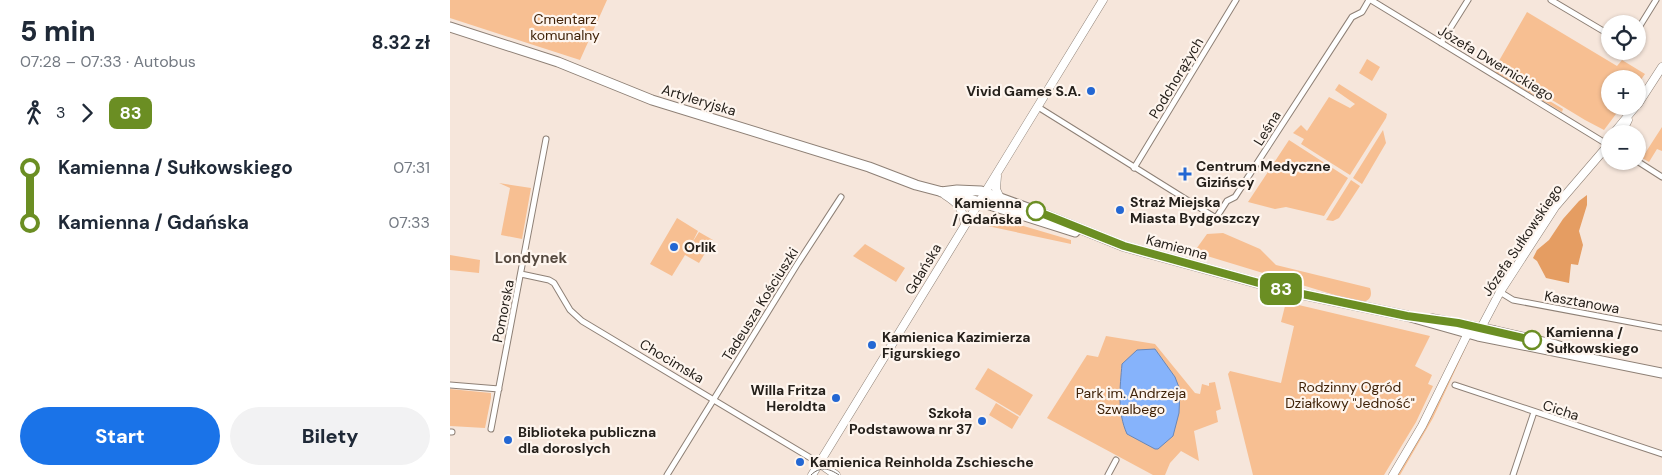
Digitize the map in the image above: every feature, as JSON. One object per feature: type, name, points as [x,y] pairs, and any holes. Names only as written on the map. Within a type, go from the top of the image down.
[{"type":"main road","name":"Artyleryjska","points":[[450,27],[572,66],[646,98],[978,202]]},
{"type":"main road","name":"Artyleryjska","points":[[942,192],[957,190],[984,192]]},
{"type":"main road","name":"Kamienna","points":[[984,192],[1116,244]]},
{"type":"main road","name":"Kamienna","points":[[978,202],[1181,263],[1288,291],[1479,332]]},
{"type":"main road","points":[[1479,332],[1571,356],[1662,373]]},
{"type":"street","name":"Gdańska","points":[[812,475],[1103,0]]},
{"type":"street","name":"Podchorążych","points":[[1134,168],[1236,0]]},
{"type":"street","name":"Leśna","points":[[1038,107],[1216,218],[1227,201],[1235,197],[1352,17],[1362,12],[1370,0]]},
{"type":"street","name":"Józefa Dwernickiego","points":[[1370,0],[1380,2],[1441,43],[1601,138]]},
{"type":"street","points":[[1441,43],[1468,0]]},
{"type":"street","points":[[1551,0],[1601,30]]},
{"type":"street","points":[[1646,16],[1656,0]]},
{"type":"street","points":[[1646,90],[1662,67]]},
{"type":"street","points":[[1620,125],[1628,115]]},
{"type":"street","name":"Pomorska","points":[[491,429],[546,138]]},
{"type":"street","name":"Józefa Sułkowskiego","points":[[1479,332],[1500,292],[1555,207],[1601,152]]},
{"type":"street","points":[[1646,167],[1662,177]]},
{"type":"street","points":[[997,174],[996,189],[1000,198]]},
{"type":"street","points":[[942,192],[959,204],[965,224]]},
{"type":"street","name":"Tadeusza Kościuszki","points":[[667,475],[842,197]]},
{"type":"street","name":"Chocimska","points":[[521,274],[549,280],[554,283],[570,310],[582,320],[819,463]]},
{"type":"street","name":"Kasztanowa","points":[[1500,292],[1513,300],[1662,328]]},
{"type":"street","points":[[1393,475],[1422,426],[1469,329]]},
{"type":"street","points":[[450,385],[499,389]]},
{"type":"street","name":"Cicha","points":[[1454,385],[1662,454]]},
{"type":"street","points":[[1513,475],[1534,412]]},
{"type":"street","points":[[1108,475],[1116,460]]},
{"type":"street","points":[[819,463],[836,475]]},
{"type":"green space","name":"Cmentarz komunalny","points":[[450,0],[607,0],[580,60],[450,18]]},
{"type":"green space","points":[[1527,12],[1601,56],[1601,60],[1607,60],[1617,66],[1622,60],[1638,70],[1601,70],[1601,115],[1615,115],[1608,125],[1601,125],[1601,128],[1496,66]]},
{"type":"green space","points":[[1367,59],[1380,67],[1372,81],[1359,73]]},
{"type":"green space","points":[[1496,69],[1563,109],[1562,112],[1495,72]]},
{"type":"green space","points":[[1339,84],[1387,114],[1350,175],[1301,144],[1304,139],[1293,133],[1301,125],[1307,131],[1329,97],[1350,108],[1355,104],[1335,90]]},
{"type":"green space","points":[[1662,127],[1662,151],[1657,149],[1649,162],[1646,160],[1646,152]]},
{"type":"green space","points":[[1383,130],[1386,143],[1362,184],[1353,178]]},
{"type":"green space","points":[[1289,140],[1348,178],[1324,216],[1286,207],[1275,209],[1248,202]]},
{"type":"green space","points":[[1351,180],[1360,186],[1339,218],[1333,221],[1326,220]]},
{"type":"green space","points":[[499,183],[531,188],[522,239],[501,235],[510,188]]},
{"type":"green space","points":[[987,215],[1071,240],[1071,244],[978,224],[982,217]]},
{"type":"green space","name":"Orlik","points":[[677,218],[698,231],[692,243],[699,232],[713,240],[699,263],[685,255],[672,276],[650,264]]},
{"type":"green space","points":[[1223,233],[1260,249],[1276,265],[1370,288],[1371,296],[1368,300],[1361,303],[1194,252],[1207,234]]},
{"type":"green space","points":[[865,244],[905,268],[896,282],[853,256]]},
{"type":"green space","points":[[450,255],[480,260],[479,273],[450,270]]},
{"type":"green space","name":"Rodzinny Ogród Działkowy \"Jedność\"","points":[[1286,302],[1430,336],[1415,366],[1432,375],[1428,384],[1433,386],[1416,422],[1384,475],[1253,475],[1228,374],[1230,371],[1281,383],[1294,326],[1281,322]]},
{"type":"green space","name":"Park im. Andrzeja Szwalbego","points":[[1106,336],[1155,344],[1195,393],[1200,394],[1202,384],[1209,386],[1209,383],[1215,382],[1221,409],[1216,411],[1218,422],[1194,431],[1199,461],[1181,451],[1170,463],[1165,475],[1153,475],[1047,418],[1087,355],[1098,357]]},
{"type":"green space","points":[[1464,347],[1466,347],[1433,418],[1400,475],[1397,475],[1423,431]]},
{"type":"green space","points":[[988,368],[1033,395],[1020,416],[975,389]]},
{"type":"green space","points":[[450,389],[491,393],[485,428],[450,426]]},
{"type":"green space","points":[[996,403],[1019,417],[1012,429],[989,415]]},
{"type":"shaded area","points":[[1587,195],[1587,205],[1579,231],[1583,245],[1578,265],[1571,264],[1569,283],[1546,278],[1537,261],[1533,258],[1537,250],[1549,240],[1563,219]]},
{"type":"water","points":[[1155,349],[1175,377],[1180,390],[1179,413],[1173,436],[1158,449],[1127,434],[1122,417],[1120,399],[1122,364],[1137,350]]},
{"type":"tram line","points":[[811,475],[821,469],[832,471],[839,475]]},
{"type":"bus line","name":"83","points":[[1036,211],[1116,244],[1190,266],[1288,291],[1407,316],[1458,323],[1532,340]]},
{"type":"place","name":"Vivid Games S.A.","points":[[1091,91]]},
{"type":"place","name":"Centrum Medyczne Gizińscy","points":[[1185,174]]},
{"type":"place","name":"Straż Miejska Miasta Bydgoszczy","points":[[1120,210]]},
{"type":"place","name":"Kamienna / Gdańska","points":[[1036,211]]},
{"type":"place","name":"Orlik","points":[[674,247]]},
{"type":"place","name":"Kamienna / Sułkowskiego","points":[[1532,340]]},
{"type":"place","name":"Kamienica Kazimierza Figurskiego","points":[[872,345]]},
{"type":"place","name":"Willa Fritza Heroldta","points":[[836,398]]},
{"type":"place","name":"Szkoła Podstawowa nr 37","points":[[982,421]]},
{"type":"place","name":"Biblioteka publiczna dla doroslych","points":[[508,440]]},
{"type":"place","name":"Kamienica Reinholda Zschiesche","points":[[800,462]]},
{"type":"district","name":"Londynek","points":[[531,258]]}]
